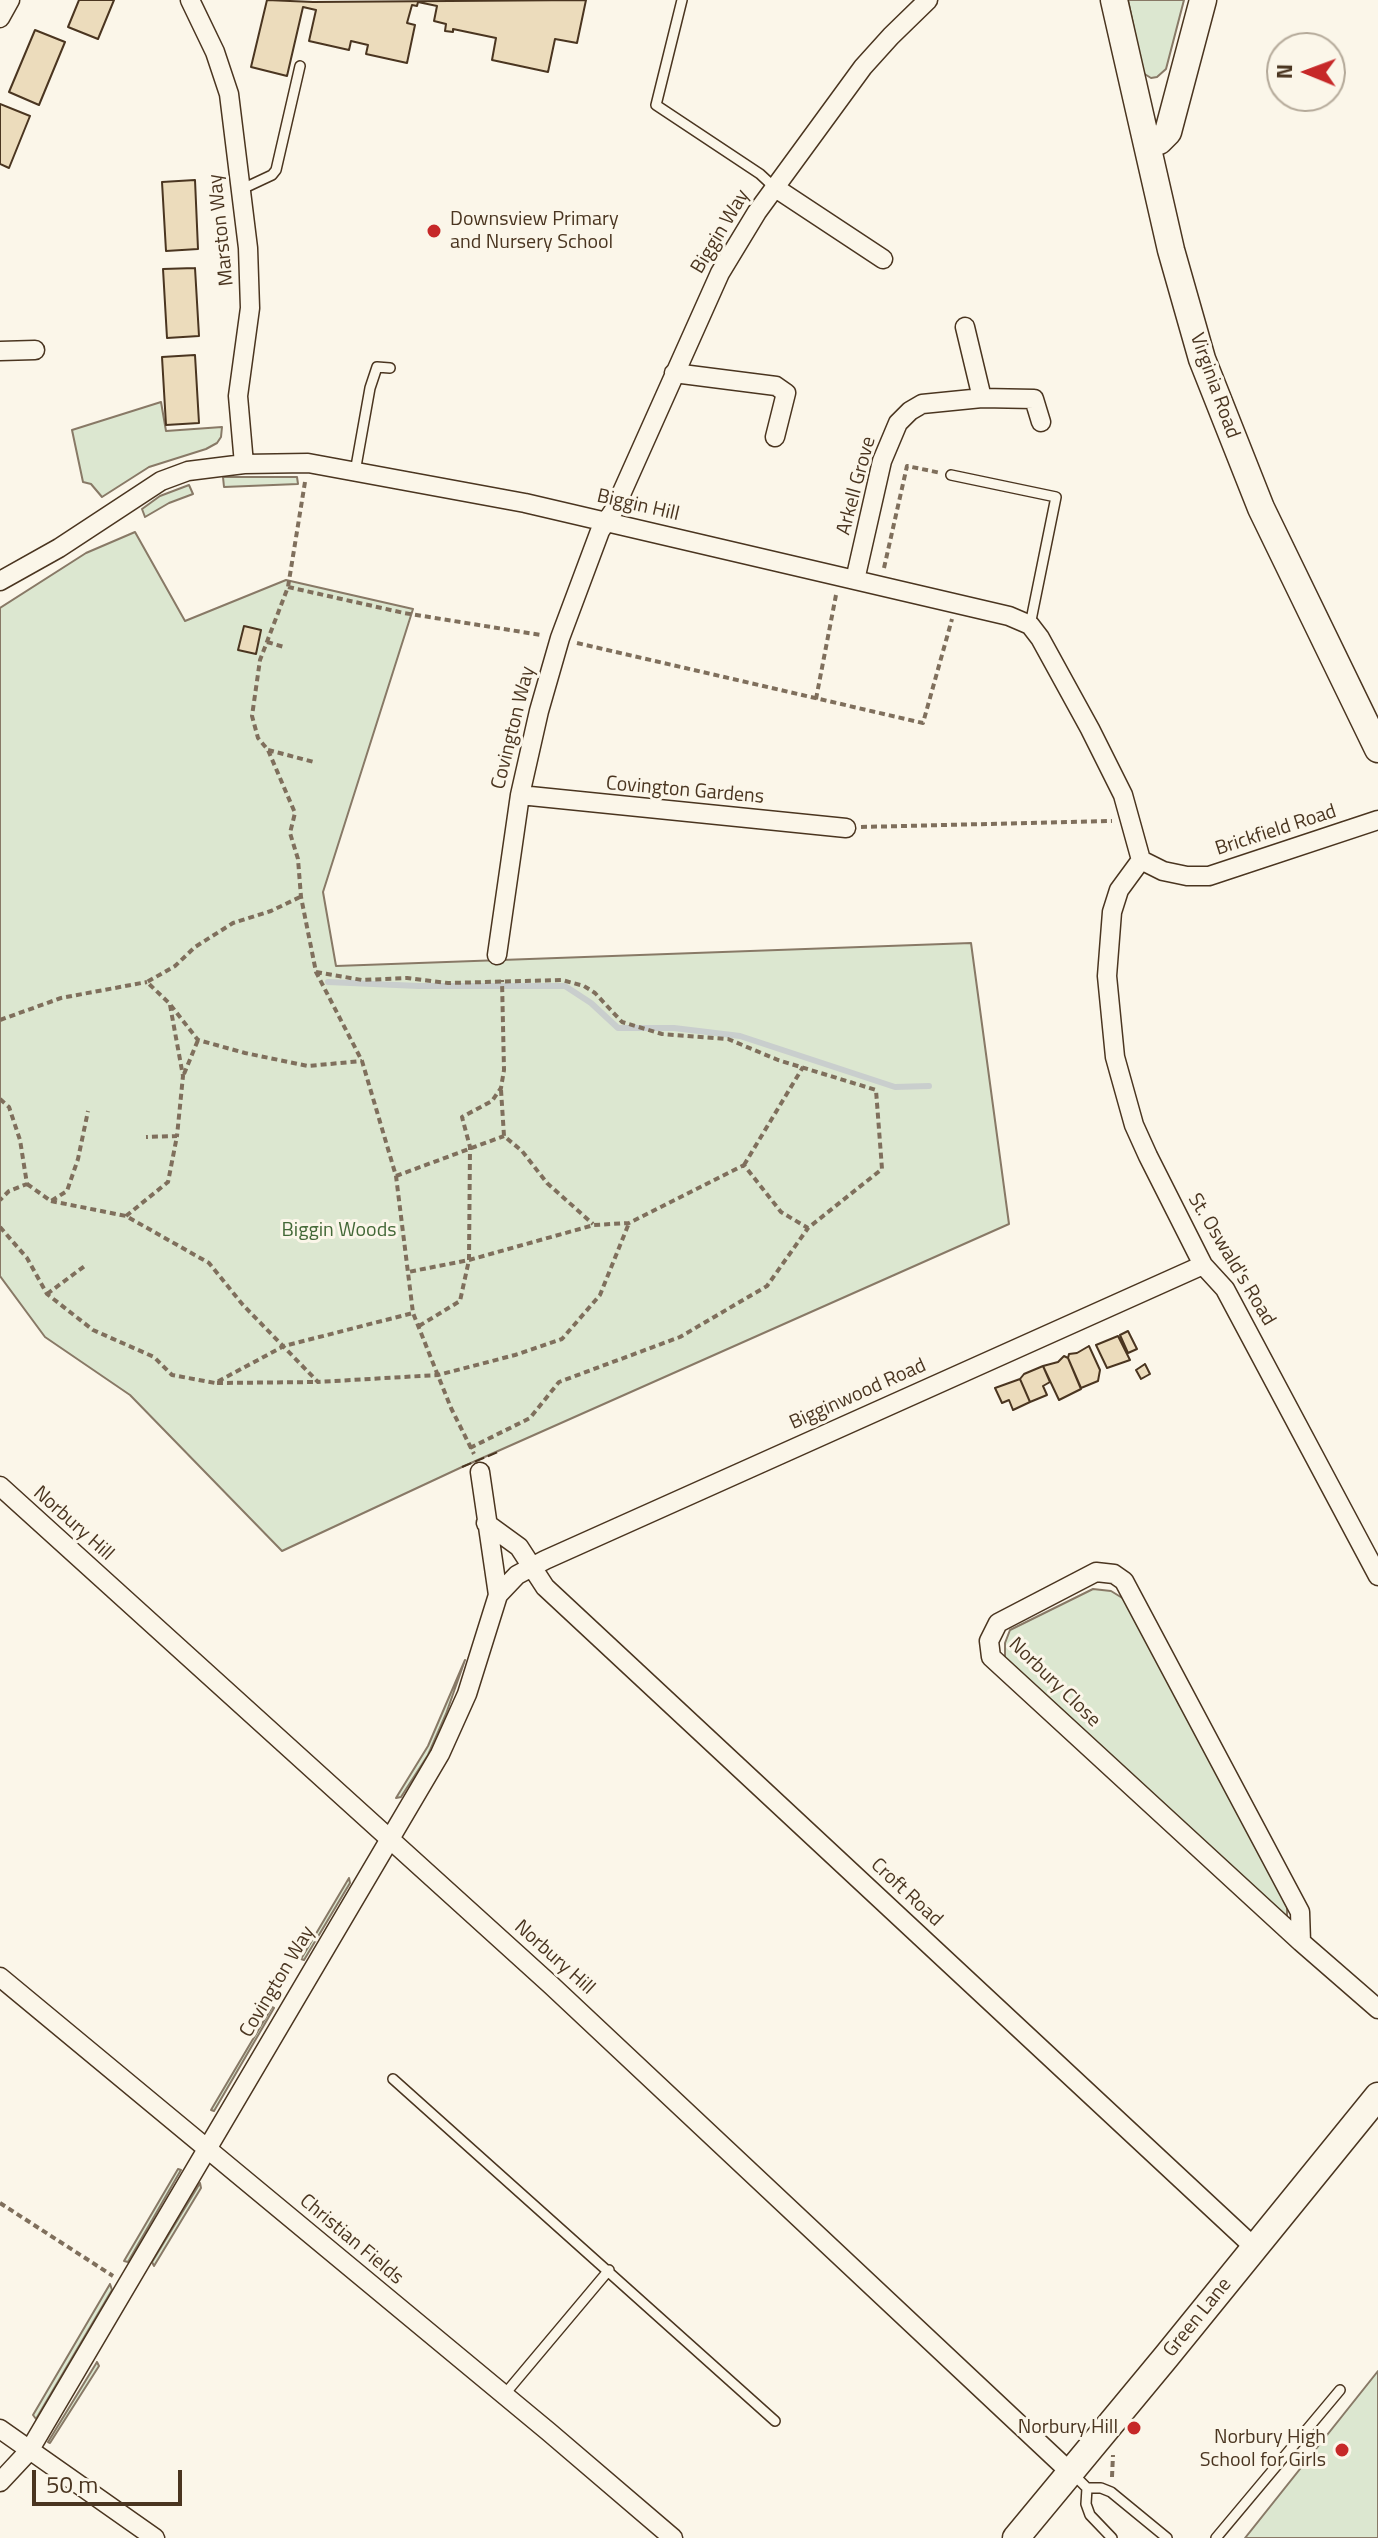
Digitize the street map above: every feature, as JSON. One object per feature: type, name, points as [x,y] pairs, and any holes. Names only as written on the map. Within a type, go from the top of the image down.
[{"type":"street","points":[[0,18],[10,0]]},
{"type":"street","name":"Marston Way","points":[[190,0],[215,52],[229,94],[251,276],[250,308],[238,396],[244,464]]},
{"type":"street","name":"Biggin Way","points":[[608,521],[720,273],[774,187],[863,67],[928,0]]},
{"type":"street","name":"Virginia Road","points":[[1114,0],[1185,302],[1202,359],[1261,508],[1378,749]]},
{"type":"street","points":[[1149,145],[1168,132],[1203,0]]},
{"type":"street","points":[[774,187],[883,259]]},
{"type":"street","points":[[965,327],[982,398]]},
{"type":"street","points":[[0,351],[35,350]]},
{"type":"street","points":[[674,373],[776,386],[786,393],[775,437]]},
{"type":"street","name":"Arkell Grove","points":[[847,578],[882,461],[898,423],[910,411],[922,404],[982,398],[1034,399],[1041,422]]},
{"type":"street","name":"Biggin Hill","points":[[0,581],[59,548],[161,481],[200,468],[308,463],[608,521],[1009,616],[1030,625]]},
{"type":"street","name":"Covington Way","points":[[497,955],[520,795],[539,711],[560,638],[600,531],[608,521]]},
{"type":"street","points":[[1030,625],[1114,773],[1141,860]]},
{"type":"street","name":"Covington Gardens","points":[[520,795],[846,828]]},
{"type":"street","name":"Brickfield Road","points":[[1141,860],[1163,871],[1209,876],[1378,820]]},
{"type":"street","name":"St. Oswald's Road","points":[[1141,860],[1119,890],[1112,912],[1107,976],[1111,1030],[1123,1091],[1134,1125],[1203,1265],[1225,1289],[1378,1576]]},
{"type":"street","name":"Bigginwood Road","points":[[498,1595],[517,1575],[531,1567],[1203,1265]]},
{"type":"street","name":"Covington Way","points":[[0,2482],[29,2451],[440,1754],[457,1718],[498,1595],[479,1467]]},
{"type":"street","name":"Norbury Hill","points":[[0,1486],[551,1985],[1079,2480]]},
{"type":"street","name":"Croft Road","points":[[486,1523],[519,1547],[545,1587],[1255,2248]]},
{"type":"street","name":"Norbury Close","points":[[1301,1942],[1300,1912],[1124,1581],[1114,1574],[1096,1572],[998,1623],[989,1641],[991,1657],[1301,1942],[1378,2009]]},
{"type":"street","name":"Christian Fields","points":[[0,1977],[673,2538]]},
{"type":"street","name":"Green Lane","points":[[1016,2538],[1079,2480],[1255,2248],[1378,2096]]},
{"type":"street","points":[[0,2429],[155,2538]]},
{"type":"lane","points":[[682,0],[656,105],[760,174],[774,187]]},
{"type":"lane","points":[[240,190],[272,175],[276,170],[300,66]]},
{"type":"lane","points":[[355,472],[370,388],[377,367],[390,368]]},
{"type":"lane","points":[[951,475],[1056,497],[1030,625]]},
{"type":"lane","points":[[393,2079],[775,2421]]},
{"type":"lane","points":[[504,2395],[609,2270]]},
{"type":"lane","points":[[1216,2538],[1340,2390]]},
{"type":"lane","points":[[1079,2480],[1090,2515],[1112,2538]]},
{"type":"lane","points":[[1079,2480],[1111,2492],[1167,2538]]},
{"type":"path","points":[[308,463],[288,587],[260,660],[252,716],[258,738],[268,750],[295,813],[290,833],[298,859],[301,897],[316,972],[362,1061],[396,1176],[413,1313],[479,1467]]},
{"type":"path","points":[[880,586],[907,466],[951,475]]},
{"type":"path","points":[[816,699],[847,578]]},
{"type":"path","points":[[288,587],[404,613],[560,638],[923,723],[956,604]]},
{"type":"path","points":[[267,642],[284,647]]},
{"type":"path","points":[[268,750],[314,762]]},
{"type":"path","points":[[846,828],[1131,820]]},
{"type":"path","points":[[0,1020],[61,998],[147,982],[175,966],[195,947],[233,923],[301,897]]},
{"type":"path","points":[[497,955],[503,981],[504,1070],[501,1088],[504,1136],[522,1151],[547,1183],[594,1225]]},
{"type":"path","points":[[316,972],[362,980],[407,978],[448,983],[562,980],[595,993],[622,1022],[662,1034],[728,1039],[778,1060],[876,1090],[882,1169],[808,1228],[767,1286],[680,1337],[559,1382],[530,1418],[470,1448]]},
{"type":"path","points":[[147,982],[169,1003],[198,1040],[308,1066],[362,1061]]},
{"type":"path","points":[[126,1216],[168,1182],[177,1136],[183,1076],[169,1003]]},
{"type":"path","points":[[183,1076],[198,1040]]},
{"type":"path","points":[[408,1272],[469,1260],[594,1225],[629,1223],[744,1165],[803,1067]]},
{"type":"path","points":[[419,1326],[460,1301],[469,1260],[470,1147],[462,1117],[492,1101],[501,1088]]},
{"type":"path","points":[[0,1099],[9,1107],[20,1140],[27,1184],[51,1201],[126,1216],[209,1263],[243,1305],[318,1382]]},
{"type":"path","points":[[51,1201],[67,1191],[78,1159],[88,1111]]},
{"type":"path","points":[[146,1137],[177,1136]]},
{"type":"path","points":[[396,1176],[504,1136]]},
{"type":"path","points":[[744,1165],[781,1212],[808,1228]]},
{"type":"path","points":[[0,1200],[9,1191],[27,1184]]},
{"type":"path","points":[[0,1227],[27,1258],[47,1294],[93,1330],[154,1357],[172,1375],[215,1383],[318,1382],[438,1375],[562,1339],[600,1295],[629,1223]]},
{"type":"path","points":[[47,1294],[86,1265]]},
{"type":"path","points":[[215,1383],[284,1346],[413,1313]]},
{"type":"path","points":[[0,2203],[125,2284]]},
{"type":"green space","points":[[1128,0],[1184,0],[1166,69],[1157,77],[1151,78],[1143,73]]},
{"type":"green space","points":[[161,402],[166,431],[222,427],[221,437],[206,449],[149,467],[102,497],[91,484],[83,482],[72,430]]},
{"type":"green space","points":[[223,477],[297,477],[298,484],[224,487]]},
{"type":"green space","points":[[189,485],[193,494],[145,517],[142,509],[160,496]]},
{"type":"green space","name":"Biggin Woods","points":[[135,532],[185,621],[286,580],[413,609],[323,892],[336,966],[971,943],[1009,1224],[462,1467],[282,1551],[130,1395],[45,1337],[0,1276],[0,608],[86,553]]},
{"type":"green space","points":[[1093,1589],[1111,1591],[1124,1599],[1287,1906],[1287,1918],[1005,1659],[1005,1643],[1010,1630]]},
{"type":"green space","points":[[465,1660],[428,1755],[401,1797],[396,1798],[428,1746]]},
{"type":"green space","points":[[349,1878],[350,1883],[304,1960],[301,1959]]},
{"type":"green space","points":[[272,2007],[214,2111],[211,2110]]},
{"type":"green space","points":[[178,2169],[181,2170],[128,2262],[124,2261]]},
{"type":"green space","points":[[200,2183],[201,2188],[154,2266],[152,2262]]},
{"type":"green space","points":[[110,2284],[112,2290],[36,2419],[33,2415]]},
{"type":"green space","points":[[97,2362],[99,2366],[48,2442]]},
{"type":"green space","name":"Norbury High School for Girls","points":[[1378,2371],[1378,2538],[1245,2538]]},
{"type":"building","points":[[79,0],[114,0],[98,39],[68,27]]},
{"type":"building","points":[[267,0],[586,0],[577,43],[555,39],[548,72],[492,60],[496,38],[453,29],[453,32],[445,31],[446,24],[434,21],[437,6],[418,2],[417,6],[412,5],[407,23],[415,25],[407,63],[366,54],[368,45],[351,41],[349,50],[309,41],[316,10],[303,7],[287,76],[251,67]]},
{"type":"building","points":[[35,30],[65,42],[39,105],[9,92]]},
{"type":"building","points":[[0,104],[30,116],[9,168],[0,164]]},
{"type":"building","points":[[195,180],[198,249],[166,251],[162,182]]},
{"type":"building","points":[[195,268],[199,336],[167,338],[163,269]]},
{"type":"building","points":[[195,355],[199,423],[166,425],[162,357]]},
{"type":"building","points":[[244,626],[261,630],[256,654],[238,650]]},
{"type":"building","points":[[1128,1331],[1137,1349],[1128,1353],[1120,1335]]},
{"type":"building","points":[[1118,1336],[1130,1360],[1107,1368],[1096,1345]]},
{"type":"building","points":[[1089,1346],[1100,1370],[1098,1381],[1081,1388],[1068,1358],[1069,1354]]},
{"type":"building","points":[[1064,1356],[1068,1358],[1081,1389],[1059,1400],[1043,1366],[1058,1362]]},
{"type":"building","points":[[1145,1364],[1150,1374],[1141,1379],[1136,1370]]},
{"type":"building","points":[[1043,1366],[1050,1382],[1043,1386],[1047,1395],[1030,1402],[1020,1379]]},
{"type":"building","points":[[1020,1379],[1030,1402],[1013,1410],[1009,1400],[1002,1403],[995,1388]]},
{"type":"waterway","points":[[328,982],[419,986],[565,986],[591,1003],[618,1028],[674,1028],[740,1036],[895,1087],[929,1086]]},
{"type":"fence","points":[[462,1467],[498,1452]]},
{"type":"place","name":"Downsview Primary and Nursery School","points":[[434,231]]},
{"type":"place","name":"Norbury Hill","points":[[1134,2428]]},
{"type":"place","name":"Norbury High School for Girls","points":[[1342,2450]]}]
